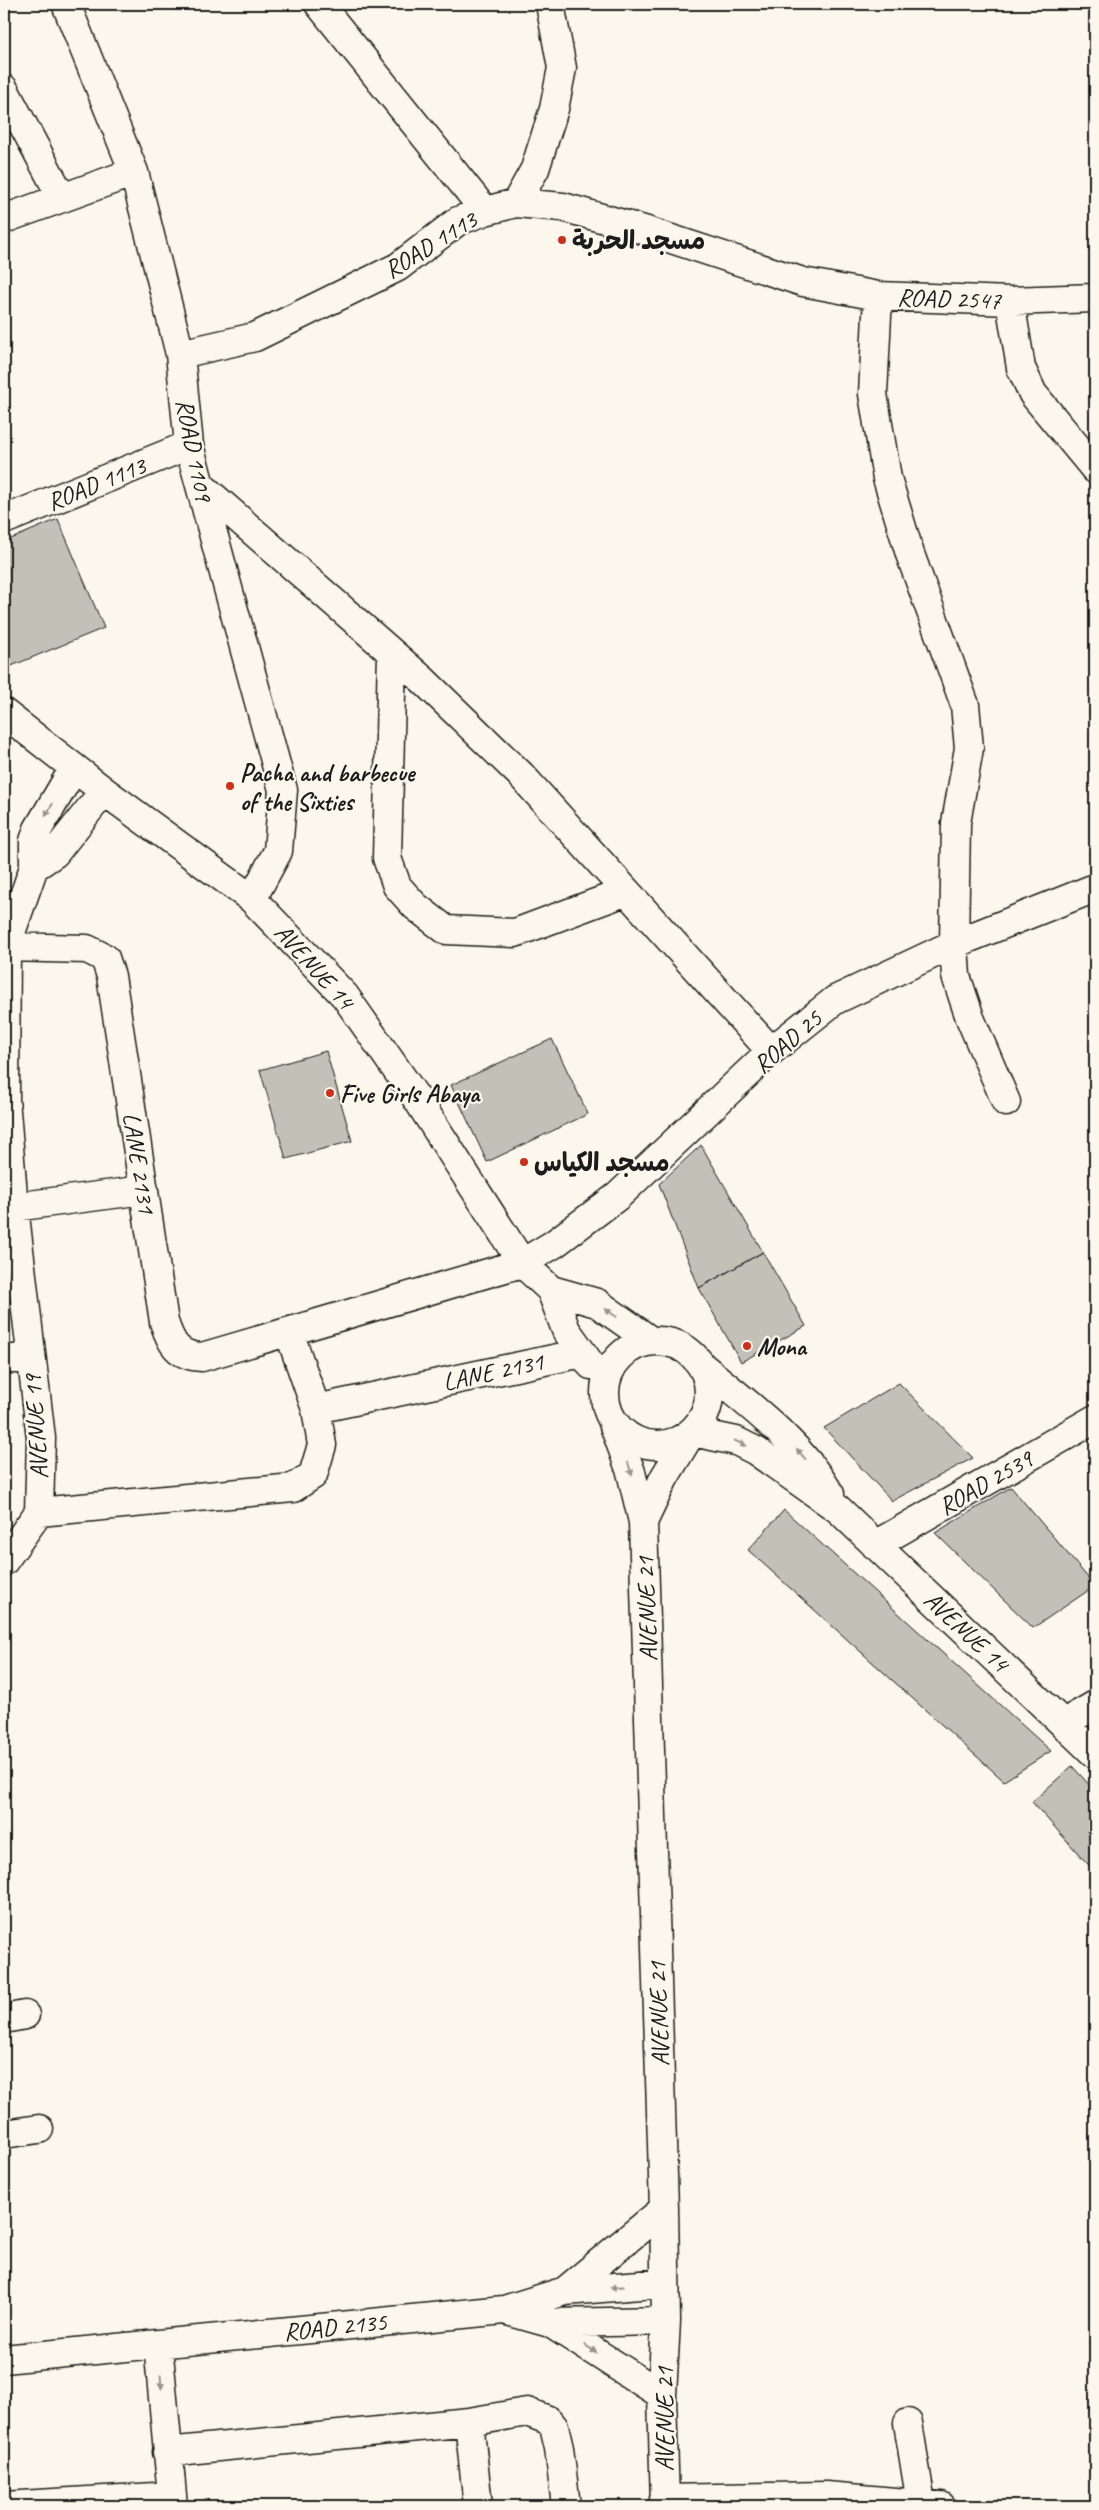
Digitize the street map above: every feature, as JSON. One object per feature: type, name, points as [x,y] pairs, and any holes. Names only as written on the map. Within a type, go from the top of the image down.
[{"type":"street","name":"ROAD 1109","points":[[66,4],[134,172],[180,354],[188,445],[282,790],[278,851],[252,899]]},
{"type":"street","points":[[319,4],[485,211]]},
{"type":"street","points":[[516,203],[535,169],[554,109],[562,68],[550,4]]},
{"type":"street","points":[[4,89],[62,198]]},
{"type":"street","points":[[4,219],[134,172]]},
{"type":"street","name":"ROAD 1113","points":[[180,354],[255,337],[398,267],[458,222],[485,211],[516,203],[540,203],[582,212],[647,231],[803,282]]},
{"type":"street","name":"ROAD 2547","points":[[803,282],[878,296],[1010,301],[1095,298]]},
{"type":"street","points":[[878,296],[873,394],[888,478],[910,554],[965,705],[969,748],[956,823],[954,944],[956,976],[967,1009],[1006,1102]]},
{"type":"street","points":[[1010,301],[1021,368],[1029,386],[1095,469]]},
{"type":"street","name":"ROAD 1113","points":[[4,520],[188,445]]},
{"type":"street","points":[[200,485],[392,653],[521,775],[771,1051]]},
{"type":"street","points":[[392,653],[387,858],[397,886],[414,906],[446,930],[515,933],[625,892]]},
{"type":"street","name":"AVENUE 14","points":[[4,713],[104,791],[252,899],[345,996],[419,1102],[522,1263],[550,1290],[566,1330],[605,1384]]},
{"type":"street","name":"AVENUE 19","points":[[4,1562],[39,1512],[42,1438],[30,1359],[4,1099],[6,946],[34,867],[32,854],[38,829],[74,768]]},
{"type":"street","points":[[34,867],[55,853],[104,791]]},
{"type":"street","name":"ROAD 25","points":[[522,1263],[554,1244],[618,1196],[771,1051],[835,1000],[954,944],[1095,888]]},
{"type":"street","name":"LANE 2131","points":[[6,946],[87,949],[105,958],[111,976],[164,1322],[170,1338],[179,1350],[189,1356],[202,1357],[522,1263]]},
{"type":"street","points":[[14,1207],[144,1190]]},
{"type":"street","name":"AVENUE 14","points":[[550,1290],[597,1303],[651,1341]]},
{"type":"street","points":[[39,1512],[292,1488],[313,1475],[322,1445],[316,1409],[290,1332]]},
{"type":"street","points":[[651,1341],[666,1341],[681,1346],[694,1355],[703,1367],[710,1395],[702,1421],[691,1434],[674,1443],[657,1446],[640,1443],[625,1435],[613,1423],[605,1404],[605,1384],[615,1361],[636,1345],[651,1341]]},
{"type":"street","name":"LANE 2131","points":[[316,1409],[582,1353]]},
{"type":"street","points":[[4,1359],[30,1359]]},
{"type":"street","name":"AVENUE 14","points":[[703,1367],[792,1444],[820,1478],[838,1509]]},
{"type":"street","name":"ROAD 2539","points":[[875,1545],[1095,1419]]},
{"type":"street","name":"AVENUE 21","points":[[613,1423],[631,1472],[644,1522],[664,2209],[666,2321],[662,2395],[665,2502]]},
{"type":"street","name":"AVENUE 14","points":[[691,1434],[736,1441],[756,1451],[838,1509],[1095,1754]]},
{"type":"street","name":"AVENUE 21","points":[[644,1522],[664,1478],[691,1434]]},
{"type":"street","points":[[1064,1723],[1095,1705]]},
{"type":"street","points":[[4,2134],[39,2129]]},
{"type":"street","points":[[564,2291],[664,2209]]},
{"type":"street","points":[[504,2310],[564,2291],[665,2283]]},
{"type":"street","name":"ROAD 2135","points":[[4,2359],[504,2310],[550,2323],[666,2321]]},
{"type":"street","points":[[550,2323],[662,2395]]},
{"type":"street","points":[[4,2506],[173,2501],[158,2344]]},
{"type":"street","points":[[167,2452],[469,2422],[522,2412],[538,2414],[548,2420],[554,2428],[558,2439],[566,2506]]},
{"type":"street","points":[[469,2422],[478,2506]]},
{"type":"street","points":[[665,2502],[826,2496],[931,2505],[908,2423]]},
{"type":"building","points":[[58,519],[104,628],[4,669],[4,542]]},
{"type":"building","points":[[552,1039],[588,1114],[487,1162],[451,1085]]},
{"type":"building","points":[[326,1051],[352,1141],[286,1159],[260,1070]]},
{"type":"building","points":[[701,1145],[763,1252],[699,1288],[659,1184]]},
{"type":"building","points":[[763,1252],[806,1326],[741,1362],[699,1288]]},
{"type":"building","points":[[899,1383],[973,1458],[892,1501],[824,1428]]},
{"type":"building","points":[[1011,1487],[1095,1586],[1033,1628],[935,1533]]},
{"type":"building","points":[[784,1510],[1051,1751],[1004,1781],[748,1550]]},
{"type":"building","points":[[1072,1766],[1095,1791],[1095,1872],[1032,1802]]},
{"type":"place","name":"مسجد الحربة","points":[[562,240]]},
{"type":"place","name":"Pacha and barbecue of the Sixties","points":[[230,786]]},
{"type":"place","name":"Five Girls Abaya","points":[[330,1093]]},
{"type":"place","name":"مسجد الكياس","points":[[524,1162]]},
{"type":"place","name":"Mona","points":[[747,1346]]}]
